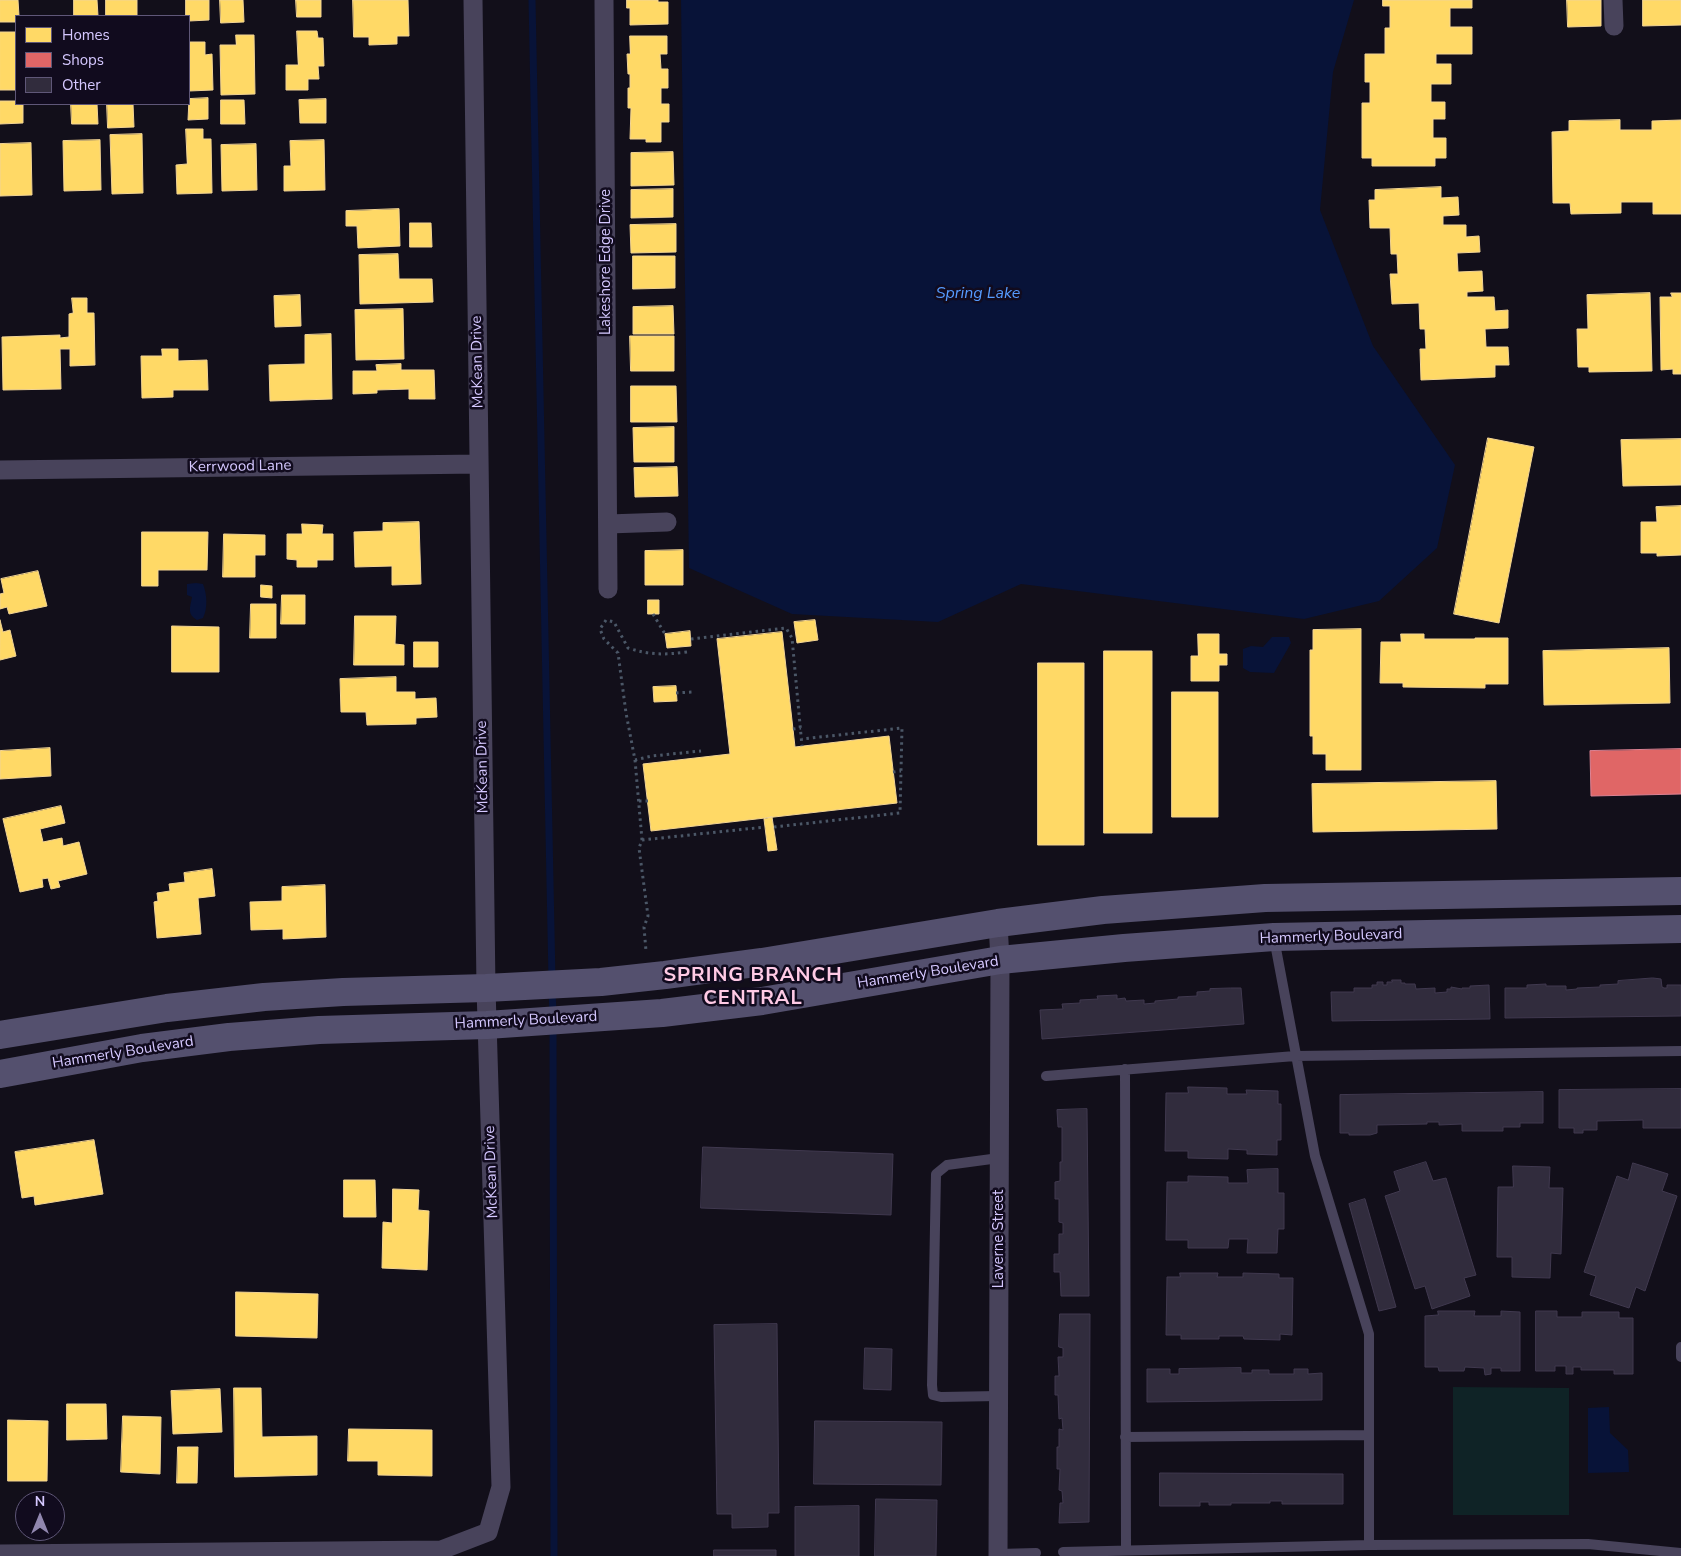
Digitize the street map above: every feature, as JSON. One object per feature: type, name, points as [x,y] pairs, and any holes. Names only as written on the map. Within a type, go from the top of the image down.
[{"type":"main road","points":[[0,1035],[167,1008],[264,997],[601,982],[762,962],[998,923],[1103,910],[1266,898],[1681,891]]},
{"type":"main road","points":[[1629,892],[1629,930]]},
{"type":"main road","points":[[1266,898],[1274,938]]},
{"type":"main road","name":"Hammerly Boulevard","points":[[0,1074],[142,1048],[229,1037],[319,1030],[487,1025],[662,1013],[762,1001],[1000,960],[1124,948],[1274,938],[1681,930]]},
{"type":"main road","points":[[34,1029],[44,1066]]},
{"type":"street","name":"McKean Drive","points":[[0,1554],[441,1550],[488,1532],[501,1487],[486,988],[473,0]]},
{"type":"street","name":"Lakeshore Edge Drive","points":[[604,0],[608,589]]},
{"type":"street","points":[[1613,0],[1614,26]]},
{"type":"street","name":"Kerrwood Lane","points":[[0,470],[479,464]]},
{"type":"street","points":[[608,524],[667,522]]},
{"type":"street","name":"Laverne Street","points":[[998,923],[1000,960],[998,1555]]},
{"type":"lane","points":[[1274,938],[1315,1156],[1369,1334],[1370,1545]]},
{"type":"lane","points":[[1046,1076],[1296,1056],[1681,1051]]},
{"type":"lane","points":[[1125,1069],[1126,1550]]},
{"type":"lane","points":[[998,1396],[942,1397],[933,1395],[932,1385],[936,1174],[947,1165],[999,1158]]},
{"type":"lane","points":[[1681,1347],[1681,1357]]},
{"type":"lane","points":[[1125,1437],[1369,1435]]},
{"type":"lane","points":[[1063,1552],[1370,1545],[1588,1544],[1681,1553]]},
{"type":"lane","points":[[998,1555],[1036,1553]]},
{"type":"path","points":[[653,614],[665,634]]},
{"type":"path","points":[[646,956],[644,927],[648,916],[639,848],[642,840],[635,760],[626,713],[618,653],[604,640],[600,628],[606,620],[614,622],[628,648],[643,653],[669,654],[687,652]]},
{"type":"path","points":[[691,640],[786,628],[792,638],[802,746]]},
{"type":"path","points":[[676,693],[692,692]]},
{"type":"path","points":[[793,729],[801,728]]},
{"type":"path","points":[[774,827],[900,813],[902,728],[802,739]]},
{"type":"path","points":[[635,760],[701,750]]},
{"type":"path","points":[[893,772],[901,771]]},
{"type":"path","points":[[639,801],[648,801]]},
{"type":"path","points":[[642,840],[765,827]]},
{"type":"green space","points":[[1453,1387],[1569,1388],[1569,1515],[1453,1515]]},
{"type":"water","name":"Spring Lake","points":[[681,0],[1354,0],[1333,72],[1320,210],[1373,346],[1455,465],[1437,548],[1379,601],[1304,619],[1021,584],[938,622],[792,614],[689,568]]},
{"type":"water","points":[[187,584],[203,584],[206,601],[206,610],[203,618],[197,620],[190,613],[192,597],[187,595]]},
{"type":"water","points":[[1272,637],[1289,637],[1291,643],[1274,673],[1250,672],[1243,668],[1243,649],[1251,646],[1263,647]]},
{"type":"water","points":[[1609,1407],[1610,1433],[1628,1450],[1629,1472],[1588,1473],[1588,1408]]},
{"type":"building: Homes","points":[[0,0],[18,0],[19,15],[15,15],[15,22],[0,22]]},
{"type":"building: Homes","points":[[74,0],[97,0],[98,15],[74,15]]},
{"type":"building: Homes","points":[[106,0],[137,0],[137,15],[106,15]]},
{"type":"building: Homes","points":[[186,0],[209,0],[209,20],[190,21],[190,15],[186,15]]},
{"type":"building: Homes","points":[[220,0],[243,0],[244,22],[221,23]]},
{"type":"building: Homes","points":[[296,0],[321,0],[321,17],[297,17]]},
{"type":"building: Homes","points":[[353,0],[408,0],[409,36],[397,36],[397,44],[369,45],[369,37],[354,37]]},
{"type":"building: Homes","points":[[627,0],[658,0],[658,2],[668,2],[668,24],[630,25],[630,8],[627,8]]},
{"type":"building: Homes","points":[[1383,0],[1472,0],[1472,8],[1450,8],[1450,27],[1472,27],[1472,54],[1436,54],[1436,64],[1451,64],[1451,84],[1431,84],[1431,102],[1445,102],[1445,119],[1433,119],[1433,138],[1446,138],[1446,158],[1435,158],[1435,166],[1372,166],[1372,158],[1362,158],[1362,103],[1370,103],[1370,82],[1365,82],[1365,54],[1385,54],[1385,28],[1390,28],[1390,6],[1383,6]]},
{"type":"building: Homes","points":[[1567,0],[1601,0],[1601,26],[1568,27]]},
{"type":"building: Homes","points":[[1643,0],[1681,0],[1681,25],[1643,26]]},
{"type":"building: Homes","points":[[297,31],[317,31],[318,38],[323,38],[324,66],[318,66],[319,79],[308,79],[308,90],[286,90],[286,65],[298,65]]},
{"type":"building: Homes","points":[[0,32],[15,32],[15,90],[0,90]]},
{"type":"building: Homes","points":[[236,35],[254,35],[255,94],[221,95],[220,45],[236,45]]},
{"type":"building: Homes","points":[[630,36],[667,36],[667,54],[660,54],[661,69],[668,69],[668,88],[661,88],[661,104],[669,104],[669,122],[661,122],[661,142],[646,142],[646,139],[630,139],[631,108],[628,108],[628,88],[630,88],[630,74],[628,74],[627,54],[630,54]]},
{"type":"building: Homes","points":[[190,42],[205,42],[205,55],[212,54],[213,90],[190,91]]},
{"type":"building: Homes","points":[[208,98],[208,119],[188,120],[190,99]]},
{"type":"building: Homes","points":[[326,99],[326,123],[300,123],[299,100]]},
{"type":"building: Homes","points":[[221,100],[244,100],[245,124],[221,124]]},
{"type":"building: Homes","points":[[0,101],[15,101],[15,105],[23,105],[23,123],[0,124]]},
{"type":"building: Homes","points":[[71,105],[97,105],[98,124],[72,124]]},
{"type":"building: Homes","points":[[107,105],[133,105],[134,127],[108,128]]},
{"type":"building: Homes","points":[[1620,120],[1620,130],[1652,130],[1652,121],[1681,120],[1681,214],[1653,214],[1653,202],[1621,202],[1621,213],[1571,214],[1570,203],[1553,203],[1552,132],[1569,131],[1569,121]]},
{"type":"building: Homes","points":[[186,129],[203,129],[203,139],[211,139],[212,193],[177,194],[176,165],[187,164]]},
{"type":"building: Homes","points":[[142,134],[143,193],[112,194],[110,135]]},
{"type":"building: Homes","points":[[100,140],[101,190],[64,191],[63,141]]},
{"type":"building: Homes","points":[[324,140],[325,190],[284,191],[284,166],[291,166],[290,141]]},
{"type":"building: Homes","points":[[31,143],[32,195],[0,196],[0,144]]},
{"type":"building: Homes","points":[[256,144],[257,190],[222,191],[221,145]]},
{"type":"building: Homes","points":[[673,152],[674,185],[631,186],[631,153]]},
{"type":"building: Homes","points":[[1441,187],[1441,198],[1458,197],[1459,215],[1443,216],[1443,225],[1466,225],[1466,237],[1479,236],[1480,252],[1457,253],[1458,272],[1482,271],[1483,291],[1467,292],[1467,297],[1494,297],[1495,311],[1508,310],[1508,328],[1485,329],[1486,347],[1508,347],[1509,365],[1495,365],[1495,377],[1421,380],[1420,349],[1426,349],[1425,329],[1420,329],[1419,303],[1392,304],[1390,274],[1398,274],[1397,254],[1391,254],[1390,228],[1370,228],[1369,200],[1375,200],[1375,190]]},
{"type":"building: Homes","points":[[673,189],[673,217],[631,218],[631,190]]},
{"type":"building: Homes","points":[[399,209],[400,246],[358,248],[357,226],[346,226],[346,211]]},
{"type":"building: Homes","points":[[410,223],[431,223],[432,247],[410,247]]},
{"type":"building: Homes","points":[[676,224],[676,252],[631,253],[630,225]]},
{"type":"building: Homes","points":[[398,254],[399,279],[432,279],[433,302],[360,304],[359,255]]},
{"type":"building: Homes","points":[[633,256],[675,256],[675,288],[633,289]]},
{"type":"building: Homes","points":[[1650,293],[1652,371],[1589,372],[1589,367],[1578,367],[1577,329],[1588,329],[1587,295]]},
{"type":"building: Homes","points":[[1671,293],[1681,293],[1681,374],[1673,374],[1673,369],[1661,370],[1660,297],[1672,297]]},
{"type":"building: Homes","points":[[300,295],[301,326],[275,327],[274,296]]},
{"type":"building: Homes","points":[[72,298],[87,298],[87,313],[94,313],[95,365],[70,366],[70,349],[60,349],[61,389],[3,390],[2,337],[60,335],[60,338],[69,337],[69,314],[73,313]]},
{"type":"building: Homes","points":[[673,306],[674,334],[633,334],[633,307]]},
{"type":"building: Homes","points":[[403,309],[404,359],[356,360],[355,310]]},
{"type":"building: Homes","points":[[331,334],[332,399],[270,401],[269,365],[305,364],[305,335]]},
{"type":"building: Homes","points":[[630,336],[674,336],[674,371],[631,371]]},
{"type":"building: Homes","points":[[162,349],[178,349],[178,361],[207,360],[208,390],[173,390],[173,397],[142,398],[141,356],[162,356]]},
{"type":"building: Homes","points":[[401,364],[401,370],[434,370],[435,399],[409,399],[409,389],[377,390],[377,393],[353,394],[353,371],[377,371],[376,365]]},
{"type":"building: Homes","points":[[631,386],[676,386],[677,422],[631,422]]},
{"type":"building: Homes","points":[[674,427],[674,462],[634,462],[633,428]]},
{"type":"building: Homes","points":[[1488,438],[1534,447],[1499,623],[1454,614]]},
{"type":"building: Homes","points":[[1681,439],[1681,485],[1623,486],[1621,440]]},
{"type":"building: Homes","points":[[677,467],[678,496],[635,497],[634,468]]},
{"type":"building: Homes","points":[[1681,506],[1681,555],[1657,556],[1657,553],[1641,553],[1641,522],[1657,522],[1656,507]]},
{"type":"building: Homes","points":[[419,522],[421,584],[392,585],[392,566],[355,567],[354,532],[383,531],[383,523]]},
{"type":"building: Homes","points":[[302,524],[323,525],[322,534],[333,534],[333,560],[317,560],[317,567],[297,567],[297,560],[287,559],[287,534],[302,534]]},
{"type":"building: Homes","points":[[142,532],[208,532],[207,570],[158,570],[158,586],[142,586]]},
{"type":"building: Homes","points":[[224,534],[265,535],[265,555],[255,555],[255,577],[223,577]]},
{"type":"building: Homes","points":[[683,550],[683,585],[645,585],[645,551]]},
{"type":"building: Homes","points":[[38,571],[47,606],[9,614],[7,607],[0,609],[0,594],[4,593],[1,579]]},
{"type":"building: Homes","points":[[261,585],[272,586],[272,598],[261,597]]},
{"type":"building: Homes","points":[[282,595],[305,595],[305,624],[281,624]]},
{"type":"building: Homes","points":[[648,600],[659,600],[659,614],[648,614]]},
{"type":"building: Homes","points":[[251,604],[276,604],[276,638],[250,638]]},
{"type":"building: Homes","points":[[355,616],[396,616],[395,644],[404,645],[404,665],[354,665]]},
{"type":"building: Homes","points":[[0,620],[3,632],[10,630],[16,656],[0,660]]},
{"type":"building: Homes","points":[[815,620],[818,640],[797,643],[794,622]]},
{"type":"building: Homes","points":[[172,626],[219,627],[219,672],[172,672]]},
{"type":"building: Homes","points":[[1361,629],[1361,770],[1326,770],[1326,754],[1313,754],[1313,736],[1310,736],[1310,650],[1313,650],[1313,630]]},
{"type":"building: Homes","points":[[690,631],[691,646],[667,648],[665,634]]},
{"type":"building: Homes","points":[[782,632],[795,747],[889,736],[897,803],[651,831],[643,764],[730,754],[717,639]]},
{"type":"building: Homes","points":[[1198,634],[1219,634],[1219,654],[1227,654],[1227,665],[1219,665],[1219,681],[1191,681],[1191,656],[1198,656]]},
{"type":"building: Homes","points":[[1401,634],[1424,634],[1424,639],[1508,638],[1508,684],[1485,684],[1485,688],[1403,687],[1403,683],[1380,683],[1381,642],[1401,642]]},
{"type":"building: Homes","points":[[414,642],[438,642],[438,667],[414,667]]},
{"type":"building: Homes","points":[[1669,648],[1670,703],[1544,705],[1543,651]]},
{"type":"building: Homes","points":[[1104,651],[1152,651],[1152,833],[1104,833]]},
{"type":"building: Homes","points":[[1038,663],[1084,663],[1084,845],[1038,845]]},
{"type":"building: Homes","points":[[396,677],[396,692],[415,692],[415,699],[436,698],[437,717],[416,718],[416,724],[367,725],[366,712],[341,712],[340,679]]},
{"type":"building: Homes","points":[[676,686],[677,701],[654,702],[653,687]]},
{"type":"building: Homes","points":[[1172,692],[1218,692],[1218,817],[1172,817]]},
{"type":"building: Homes","points":[[50,748],[51,776],[0,779],[0,751]]},
{"type":"building: Homes","points":[[1496,781],[1497,829],[1313,832],[1312,784]]},
{"type":"building: Homes","points":[[61,806],[65,823],[40,829],[43,842],[62,838],[63,846],[79,842],[87,874],[58,881],[60,887],[51,889],[48,878],[42,879],[43,887],[20,892],[3,819]]},
{"type":"building: Homes","points":[[772,817],[777,850],[768,851],[764,819]]},
{"type":"building: Homes","points":[[212,869],[215,896],[198,898],[201,934],[157,938],[154,902],[158,901],[157,893],[170,891],[169,884],[185,882],[184,873]]},
{"type":"building: Homes","points":[[325,885],[326,937],[283,939],[283,929],[251,930],[250,902],[282,901],[282,887]]},
{"type":"building: Homes","points":[[94,1140],[103,1194],[35,1205],[34,1196],[22,1198],[15,1152]]},
{"type":"building: Homes","points":[[344,1180],[375,1180],[376,1217],[344,1217]]},
{"type":"building: Homes","points":[[393,1189],[419,1190],[418,1210],[429,1211],[427,1270],[382,1268],[383,1222],[392,1223]]},
{"type":"building: Homes","points":[[236,1292],[318,1294],[317,1338],[236,1336]]},
{"type":"building: Homes","points":[[234,1388],[261,1388],[262,1437],[317,1436],[317,1475],[235,1477]]},
{"type":"building: Homes","points":[[220,1389],[222,1432],[173,1434],[171,1391]]},
{"type":"building: Homes","points":[[67,1404],[106,1404],[107,1439],[67,1440]]},
{"type":"building: Homes","points":[[123,1416],[161,1417],[160,1474],[121,1472]]},
{"type":"building: Homes","points":[[8,1420],[48,1421],[47,1481],[8,1481]]},
{"type":"building: Homes","points":[[349,1429],[432,1430],[432,1476],[378,1475],[378,1461],[348,1461]]},
{"type":"building: Homes","points":[[178,1447],[198,1447],[197,1483],[177,1483]]},
{"type":"building: Shops","points":[[1681,749],[1681,794],[1591,796],[1590,751]]},
{"type":"building: Other","points":[[1661,979],[1662,987],[1664,988],[1667,988],[1667,985],[1681,985],[1681,1016],[1505,1018],[1505,988],[1527,988],[1527,985],[1546,984],[1546,986],[1566,986],[1566,990],[1618,984],[1618,981]]},
{"type":"building: Other","points":[[1392,980],[1401,980],[1401,983],[1405,984],[1415,984],[1416,989],[1435,988],[1435,993],[1447,992],[1447,989],[1451,989],[1451,987],[1462,989],[1470,988],[1470,986],[1489,985],[1490,1019],[1332,1021],[1331,992],[1354,992],[1354,988],[1372,988],[1372,985],[1377,985],[1377,982],[1383,982],[1383,985],[1387,985],[1387,982],[1392,982]]},
{"type":"building: Other","points":[[1241,988],[1244,1024],[1042,1039],[1040,1010],[1063,1009],[1062,1004],[1098,999],[1097,996],[1117,995],[1117,999],[1125,998],[1126,1001],[1144,1000],[1144,1004],[1178,999],[1178,997],[1197,996],[1197,992],[1210,991],[1210,989]]},
{"type":"building: Other","points":[[1188,1087],[1227,1088],[1227,1094],[1247,1094],[1246,1090],[1278,1091],[1278,1104],[1281,1104],[1281,1140],[1277,1140],[1277,1155],[1247,1154],[1247,1150],[1228,1149],[1228,1159],[1188,1158],[1188,1151],[1165,1151],[1166,1093],[1188,1093]]},
{"type":"building: Other","points":[[1681,1089],[1681,1128],[1643,1128],[1643,1120],[1597,1121],[1597,1130],[1583,1130],[1583,1133],[1574,1133],[1574,1128],[1559,1128],[1559,1090]]},
{"type":"building: Other","points":[[1543,1092],[1543,1123],[1520,1123],[1520,1127],[1503,1127],[1503,1131],[1462,1131],[1462,1124],[1439,1125],[1439,1122],[1427,1122],[1427,1124],[1377,1125],[1377,1133],[1370,1135],[1340,1133],[1340,1095]]},
{"type":"building: Other","points":[[1087,1109],[1089,1296],[1061,1296],[1060,1272],[1054,1272],[1054,1254],[1059,1254],[1059,1234],[1063,1234],[1063,1223],[1059,1222],[1059,1199],[1055,1199],[1055,1182],[1060,1181],[1060,1162],[1062,1162],[1062,1127],[1058,1127],[1057,1110]]},
{"type":"building: Other","points":[[703,1147],[893,1154],[891,1215],[701,1208]]},
{"type":"building: Other","points":[[1426,1162],[1433,1181],[1446,1178],[1476,1275],[1464,1278],[1470,1296],[1432,1309],[1425,1286],[1415,1289],[1385,1196],[1400,1191],[1394,1172]]},
{"type":"building: Other","points":[[1633,1163],[1668,1174],[1662,1191],[1677,1196],[1645,1291],[1636,1287],[1629,1308],[1590,1295],[1596,1276],[1584,1272],[1617,1176],[1628,1180]]},
{"type":"building: Other","points":[[1513,1166],[1550,1167],[1549,1188],[1563,1188],[1561,1254],[1551,1253],[1550,1278],[1512,1277],[1512,1257],[1497,1257],[1498,1187],[1513,1187]]},
{"type":"building: Other","points":[[1278,1169],[1278,1193],[1284,1193],[1284,1229],[1278,1229],[1277,1253],[1247,1253],[1248,1239],[1229,1239],[1228,1248],[1188,1248],[1188,1240],[1166,1240],[1167,1182],[1188,1182],[1188,1176],[1228,1177],[1228,1183],[1248,1183],[1247,1170]]},
{"type":"building: Other","points":[[1365,1199],[1396,1307],[1379,1311],[1349,1204]]},
{"type":"building: Other","points":[[1180,1273],[1218,1273],[1217,1277],[1243,1277],[1243,1273],[1279,1274],[1279,1278],[1293,1278],[1292,1335],[1280,1334],[1280,1340],[1244,1339],[1243,1336],[1219,1336],[1219,1339],[1181,1339],[1181,1335],[1166,1335],[1167,1277],[1180,1277]]},
{"type":"building: Other","points":[[1438,1311],[1475,1311],[1474,1316],[1501,1316],[1501,1311],[1520,1312],[1520,1371],[1501,1371],[1501,1368],[1491,1368],[1491,1374],[1485,1375],[1484,1368],[1465,1367],[1464,1371],[1439,1371],[1438,1367],[1425,1367],[1425,1316],[1438,1315]]},
{"type":"building: Other","points":[[1536,1311],[1557,1311],[1557,1317],[1582,1317],[1582,1312],[1619,1312],[1619,1318],[1633,1318],[1633,1374],[1614,1374],[1614,1370],[1581,1370],[1581,1367],[1573,1367],[1573,1374],[1566,1374],[1566,1366],[1555,1366],[1555,1371],[1536,1371]]},
{"type":"building: Other","points":[[1060,1314],[1090,1314],[1089,1522],[1059,1523],[1060,1503],[1063,1503],[1062,1491],[1059,1490],[1060,1469],[1057,1469],[1057,1447],[1059,1447],[1059,1429],[1063,1430],[1062,1418],[1059,1419],[1058,1395],[1055,1395],[1055,1376],[1059,1376],[1058,1357],[1063,1357],[1063,1348],[1059,1347]]},
{"type":"building: Other","points":[[777,1324],[779,1513],[768,1513],[768,1527],[732,1528],[732,1514],[717,1514],[714,1325]]},
{"type":"building: Other","points":[[865,1348],[892,1349],[891,1390],[864,1389]]},
{"type":"building: Other","points":[[1241,1368],[1241,1373],[1252,1373],[1252,1370],[1269,1370],[1269,1374],[1294,1374],[1294,1369],[1308,1369],[1308,1374],[1322,1373],[1322,1400],[1147,1402],[1147,1369],[1170,1369],[1170,1374],[1179,1374],[1179,1369]]},
{"type":"building: Other","points":[[815,1421],[942,1422],[941,1485],[814,1484]]},
{"type":"building: Other","points":[[1160,1473],[1343,1474],[1343,1504],[1282,1504],[1282,1501],[1270,1501],[1270,1503],[1231,1503],[1231,1505],[1209,1505],[1209,1502],[1200,1502],[1200,1506],[1160,1506]]},
{"type":"building: Other","points":[[876,1499],[937,1500],[936,1556],[875,1556]]},
{"type":"building: Other","points":[[859,1506],[859,1556],[795,1556],[795,1507]]},
{"type":"building: Other","points":[[714,1550],[776,1550],[776,1556],[714,1556]]},
{"type":"waterway","points":[[532,0],[552,979]]},
{"type":"waterway","points":[[552,990],[553,1014]]},
{"type":"waterway","points":[[553,1025],[554,1556]]},
{"type":"district","name":"SPRING BRANCH CENTRAL","points":[[753,988]]}]
